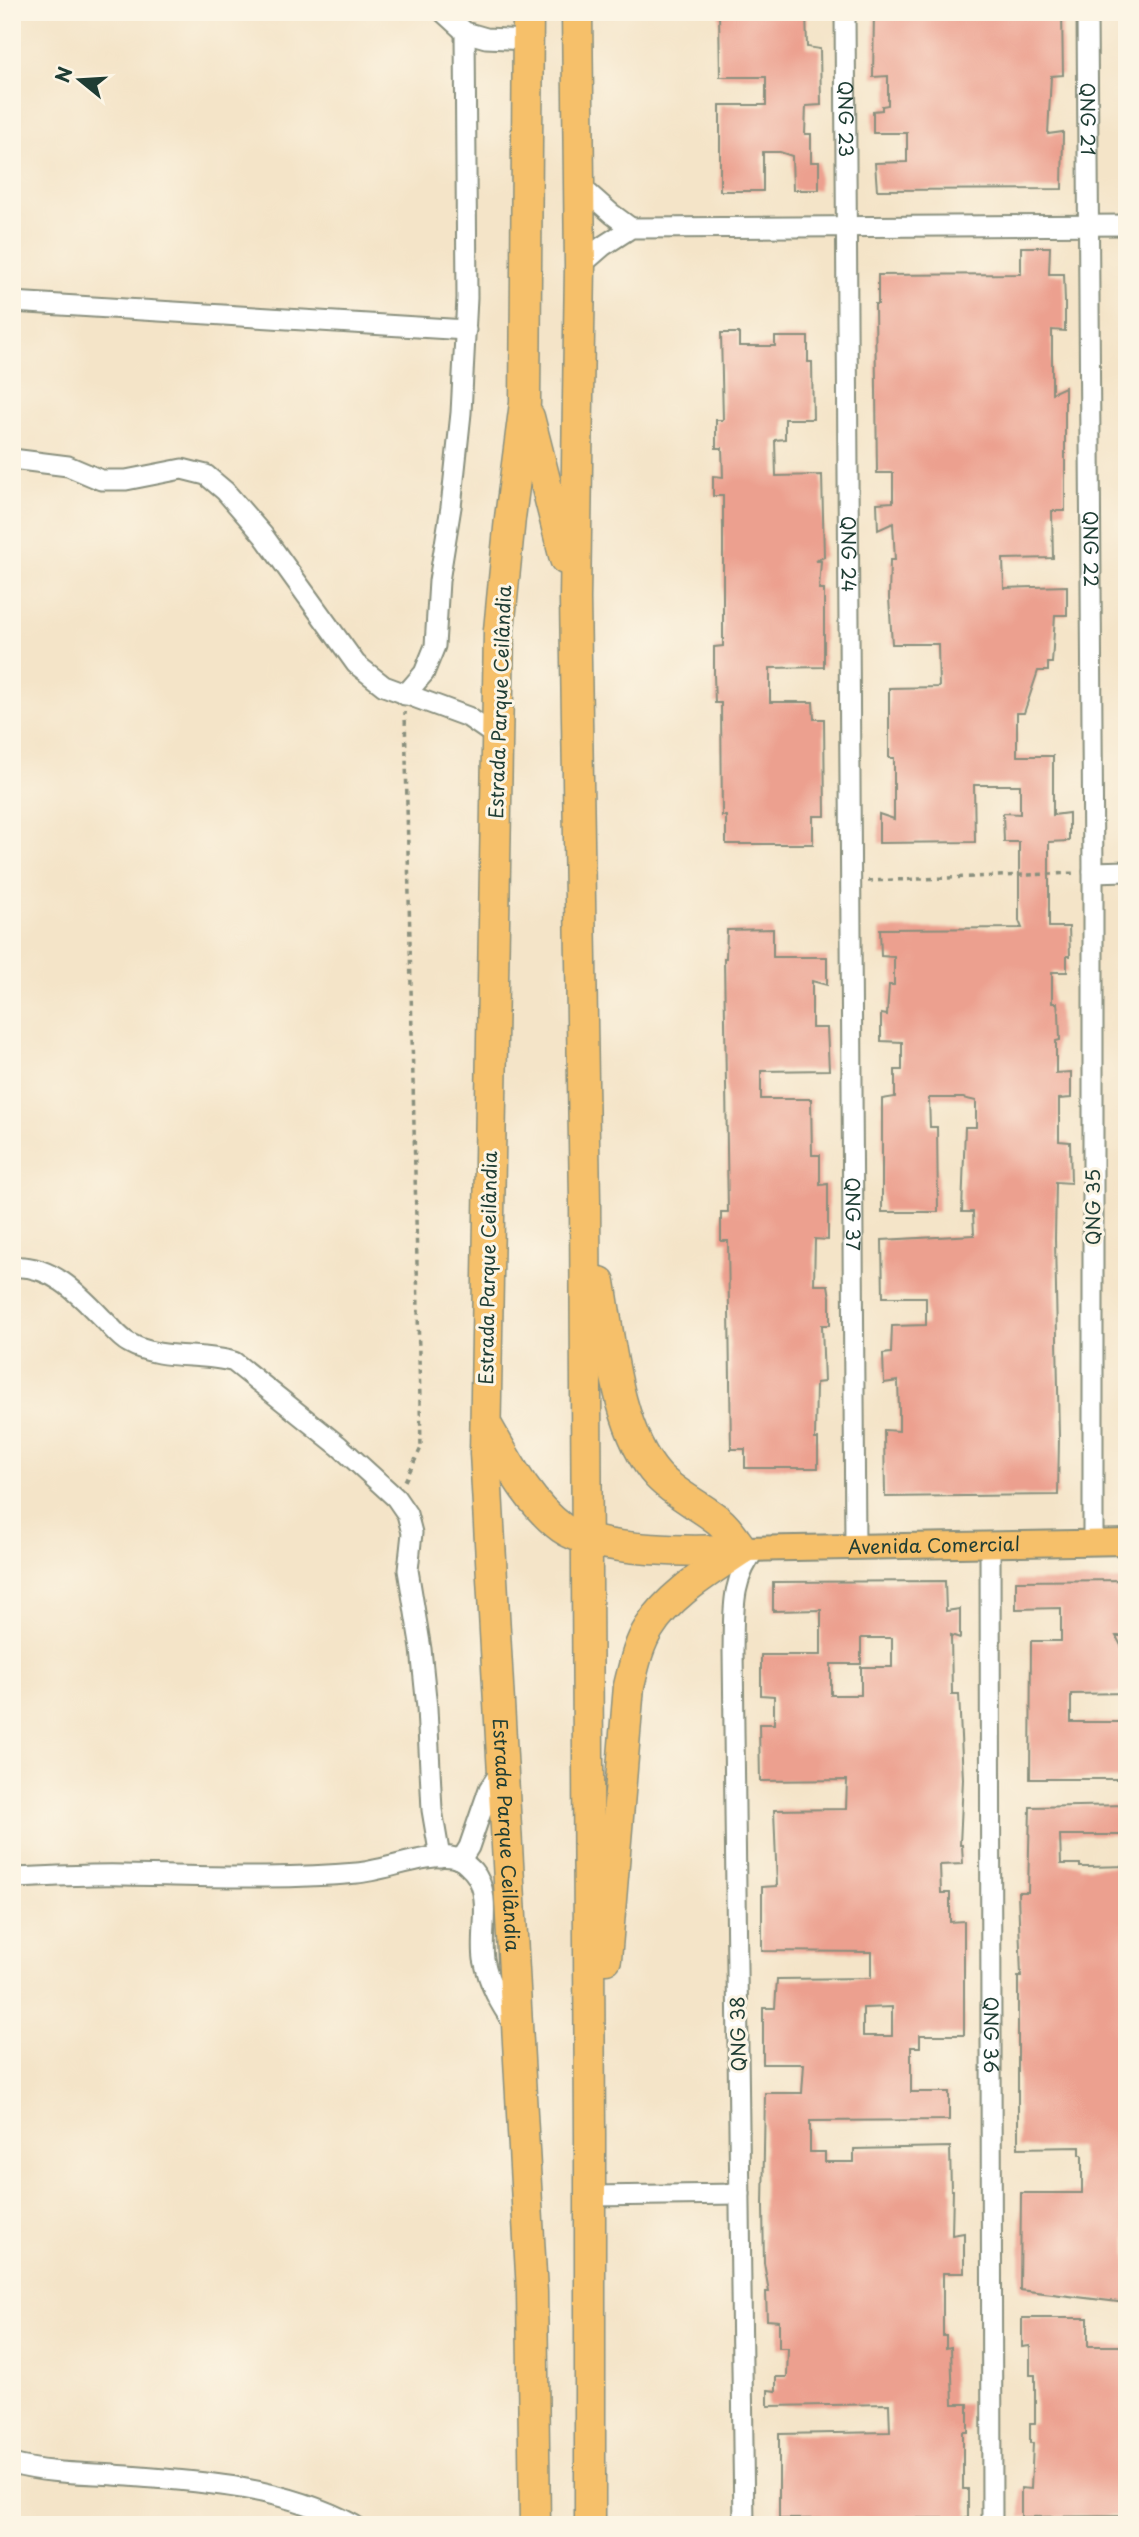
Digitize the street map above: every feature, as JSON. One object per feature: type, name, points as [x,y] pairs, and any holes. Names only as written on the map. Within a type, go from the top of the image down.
[{"type":"highway","points":[[577,12],[580,266],[575,599],[588,1540],[590,2525]]},
{"type":"highway","name":"Estrada Parque Ceilândia","points":[[528,26],[526,403],[510,518],[499,630],[485,1453],[533,2292],[535,2525]]},
{"type":"highway","points":[[526,403],[575,599]]},
{"type":"highway","points":[[585,1201],[620,1391],[637,1445],[657,1475],[719,1520],[749,1549]]},
{"type":"highway","points":[[486,1423],[525,1489],[542,1510],[562,1528],[588,1540],[676,1550],[749,1549]]},
{"type":"highway","points":[[590,2134],[629,1686],[637,1655],[649,1628],[666,1608],[692,1584],[749,1549]]},
{"type":"main road","name":"Avenida Comercial","points":[[749,1549],[1127,1542]]},
{"type":"street","points":[[443,12],[465,32],[486,38],[528,26]]},
{"type":"street","name":"QNG 23","points":[[845,12],[846,227]]},
{"type":"street","name":"QNG 21","points":[[1087,12],[1090,225]]},
{"type":"street","points":[[405,695],[424,673],[435,646],[439,581],[451,507],[461,414],[466,330],[465,32]]},
{"type":"street","points":[[578,184],[632,228]]},
{"type":"street","name":"QNG 22","points":[[1090,225],[1093,872]]},
{"type":"street","points":[[580,266],[603,246],[632,228],[1127,225]]},
{"type":"street","name":"QNG 24","points":[[846,227],[852,882]]},
{"type":"street","points":[[12,302],[466,330]]},
{"type":"street","points":[[12,458],[68,466],[101,480],[126,480],[182,469],[206,475],[225,491],[263,534],[356,664],[384,686],[468,718],[497,737]]},
{"type":"street","points":[[1093,872],[1127,871]]},
{"type":"street","name":"QNG 35","points":[[1093,872],[1093,1543]]},
{"type":"street","name":"QNG 37","points":[[852,882],[855,1547]]},
{"type":"street","points":[[12,1267],[29,1267],[54,1275],[119,1335],[140,1349],[171,1355],[214,1356],[234,1362],[338,1446],[396,1499],[407,1514],[411,1527],[408,1570],[427,1708],[432,1810],[449,1858],[480,1881],[484,1909],[484,1958],[489,1979],[494,1995],[517,2029]]},
{"type":"street","name":"QNG 36","points":[[990,1545],[992,2525]]},
{"type":"street","name":"QNG 38","points":[[744,2525],[734,1609],[740,1571],[749,1549]]},
{"type":"street","points":[[12,1878],[122,1875],[178,1878],[301,1877],[365,1872],[464,1855],[489,1789],[503,1768]]},
{"type":"street","points":[[590,2196],[740,2194]]},
{"type":"street","points":[[12,2464],[59,2472],[159,2478],[257,2491],[301,2501],[329,2511],[354,2525]]},
{"type":"path","points":[[396,1499],[421,1448],[405,695]]},
{"type":"path","points":[[852,882],[1093,872]]},
{"type":"building","points":[[719,12],[806,12],[807,47],[820,49],[821,105],[806,106],[805,134],[811,134],[811,162],[819,162],[819,190],[793,190],[792,156],[780,152],[763,152],[763,191],[720,191],[720,105],[766,105],[766,77],[720,77]]},
{"type":"building","points":[[874,12],[1062,12],[1063,75],[1051,76],[1048,134],[1063,132],[1062,189],[877,190],[875,163],[907,162],[907,133],[873,133],[873,111],[882,110],[882,106],[888,105],[888,76],[873,77]]},
{"type":"building","points":[[1021,247],[1050,247],[1049,274],[1064,274],[1065,302],[1065,331],[1052,330],[1052,393],[1065,387],[1065,511],[1052,511],[1053,558],[1003,559],[1004,588],[1067,586],[1067,615],[1055,615],[1052,663],[1048,663],[1048,671],[1038,671],[1024,713],[1017,713],[1017,756],[1053,756],[1053,815],[1069,813],[1069,841],[1049,842],[1049,927],[1069,927],[1070,956],[1067,956],[1067,972],[1052,972],[1052,1003],[1057,1003],[1059,1012],[1060,1040],[1056,1041],[1056,1073],[1071,1072],[1071,1098],[1059,1099],[1059,1141],[1070,1142],[1071,1183],[1056,1182],[1058,1495],[885,1497],[884,1430],[899,1431],[899,1411],[898,1381],[884,1383],[883,1354],[891,1353],[892,1326],[926,1325],[926,1297],[883,1297],[882,1240],[974,1235],[973,1212],[962,1212],[965,1127],[976,1127],[976,1101],[963,1098],[929,1098],[930,1127],[937,1127],[938,1212],[882,1212],[882,1099],[895,1097],[895,1070],[902,1070],[902,1042],[881,1041],[881,1014],[887,1015],[889,985],[894,985],[894,957],[881,956],[880,929],[1022,928],[1019,921],[1019,842],[1004,842],[1003,813],[1020,814],[1020,785],[974,785],[975,842],[879,843],[879,814],[894,819],[894,758],[889,758],[889,688],[939,687],[938,644],[892,644],[889,598],[890,560],[895,560],[893,523],[878,530],[877,503],[893,502],[893,473],[877,473],[875,304],[878,304],[878,275],[1021,274]]},
{"type":"building","points":[[721,333],[739,333],[739,346],[775,346],[775,337],[808,337],[808,362],[812,362],[813,419],[785,419],[785,439],[775,440],[776,476],[822,475],[824,557],[815,561],[821,561],[819,589],[824,589],[824,667],[770,668],[770,702],[813,702],[814,719],[824,719],[825,816],[813,816],[813,844],[726,844],[726,816],[722,816],[721,703],[715,703],[714,675],[714,647],[723,646],[723,496],[713,496],[713,476],[723,477],[722,448],[716,448],[716,420],[723,420]]},
{"type":"building","points":[[773,929],[773,957],[827,957],[827,985],[812,981],[812,1028],[827,1028],[829,1070],[761,1071],[761,1099],[811,1099],[812,1155],[820,1155],[820,1185],[828,1184],[828,1240],[815,1239],[814,1285],[828,1285],[830,1297],[830,1325],[822,1325],[824,1382],[816,1383],[815,1439],[818,1439],[818,1468],[745,1468],[745,1449],[731,1449],[728,1241],[721,1241],[721,1212],[728,1212],[724,958],[727,930]]},
{"type":"building","points":[[1127,1580],[1127,1636],[1116,1636],[1127,1657],[1127,1693],[1071,1694],[1071,1722],[1127,1722],[1127,1779],[1030,1779],[1031,1641],[1061,1641],[1061,1608],[1016,1609],[1016,1581]]},
{"type":"building","points":[[945,1581],[946,1611],[960,1609],[960,1638],[951,1635],[952,1694],[959,1694],[963,1779],[960,1845],[963,1864],[940,1865],[941,1893],[950,1893],[950,1922],[964,1921],[964,2035],[920,2035],[920,2047],[911,2047],[911,2092],[949,2092],[949,2120],[810,2121],[810,2152],[825,2152],[825,2162],[854,2162],[854,2149],[950,2147],[952,2235],[964,2233],[964,2273],[943,2273],[943,2336],[946,2336],[946,2348],[951,2347],[953,2404],[968,2404],[968,2432],[963,2432],[963,2489],[968,2489],[968,2518],[779,2519],[779,2434],[890,2432],[889,2404],[768,2406],[768,2390],[776,2391],[776,2377],[787,2377],[788,2348],[779,2348],[779,2321],[767,2320],[766,2292],[769,2292],[764,2263],[763,2207],[765,2093],[802,2093],[804,2064],[763,2064],[763,2008],[775,2008],[777,1979],[871,1978],[871,1952],[762,1951],[762,1887],[777,1886],[774,1810],[846,1809],[847,1780],[760,1781],[759,1724],[774,1724],[774,1696],[761,1695],[761,1655],[821,1655],[821,1610],[773,1611],[773,1582]],"holes":[[[861,1638],[892,1638],[892,1667],[861,1667],[861,1695],[831,1695],[831,1664],[861,1664]],[[892,2007],[892,2036],[863,2036],[863,2008]]]},
{"type":"building","points":[[1127,1805],[1127,1835],[1060,1835],[1061,1864],[1080,1864],[1080,1867],[1127,1866],[1127,2303],[1020,2290],[1021,2193],[1082,2193],[1082,2155],[1080,2147],[1018,2148],[1018,1977],[1021,1977],[1018,1892],[1028,1892],[1030,1807]]},
{"type":"building","points":[[1022,2318],[1088,2318],[1088,2346],[1127,2346],[1127,2516],[1021,2517],[1021,2488],[1031,2489],[1033,2443],[1030,2443],[1030,2423],[1035,2423],[1035,2375],[1030,2375],[1030,2346],[1022,2347]]}]
